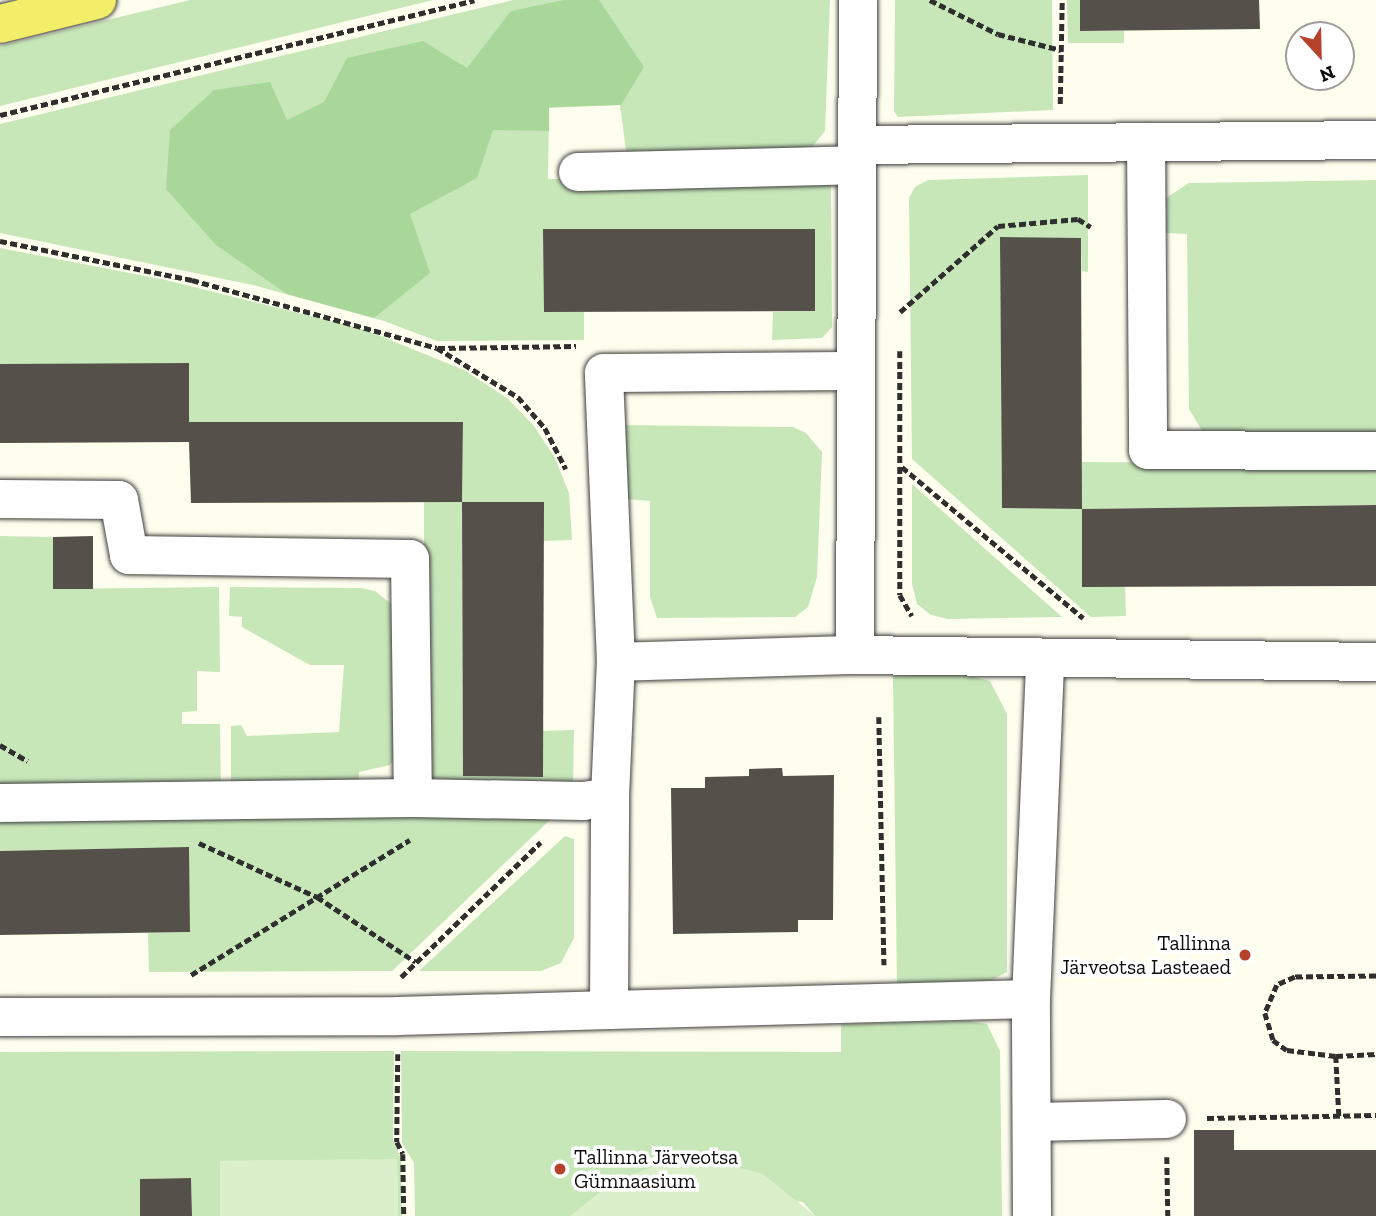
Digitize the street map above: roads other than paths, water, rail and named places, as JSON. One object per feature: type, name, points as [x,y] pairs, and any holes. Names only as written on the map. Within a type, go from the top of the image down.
[{"type":"main road","points":[[0,24],[97,0]]},
{"type":"street","points":[[855,655],[858,0]]},
{"type":"street","points":[[578,172],[857,155],[1146,142],[1376,140]]},
{"type":"street","points":[[1146,142],[1148,450],[1376,451]]},
{"type":"street","points":[[609,1010],[597,799],[616,662],[604,373],[856,356]]},
{"type":"street","points":[[0,499],[118,500],[129,555],[410,559],[417,816]]},
{"type":"street","points":[[616,662],[855,655],[1376,662]]},
{"type":"street","points":[[1032,1216],[1031,999],[1045,658]]},
{"type":"street","points":[[0,803],[417,816],[597,799]]},
{"type":"street","points":[[0,1017],[398,1016],[1031,999]]},
{"type":"street","points":[[1032,1122],[1167,1119]]},
{"type":"place","name":"Tallinna Järveotsa Lasteaed","points":[[1245,955]]},
{"type":"place","name":"Tallinna Järveotsa Gümnaasium","points":[[560,1169]]}]
